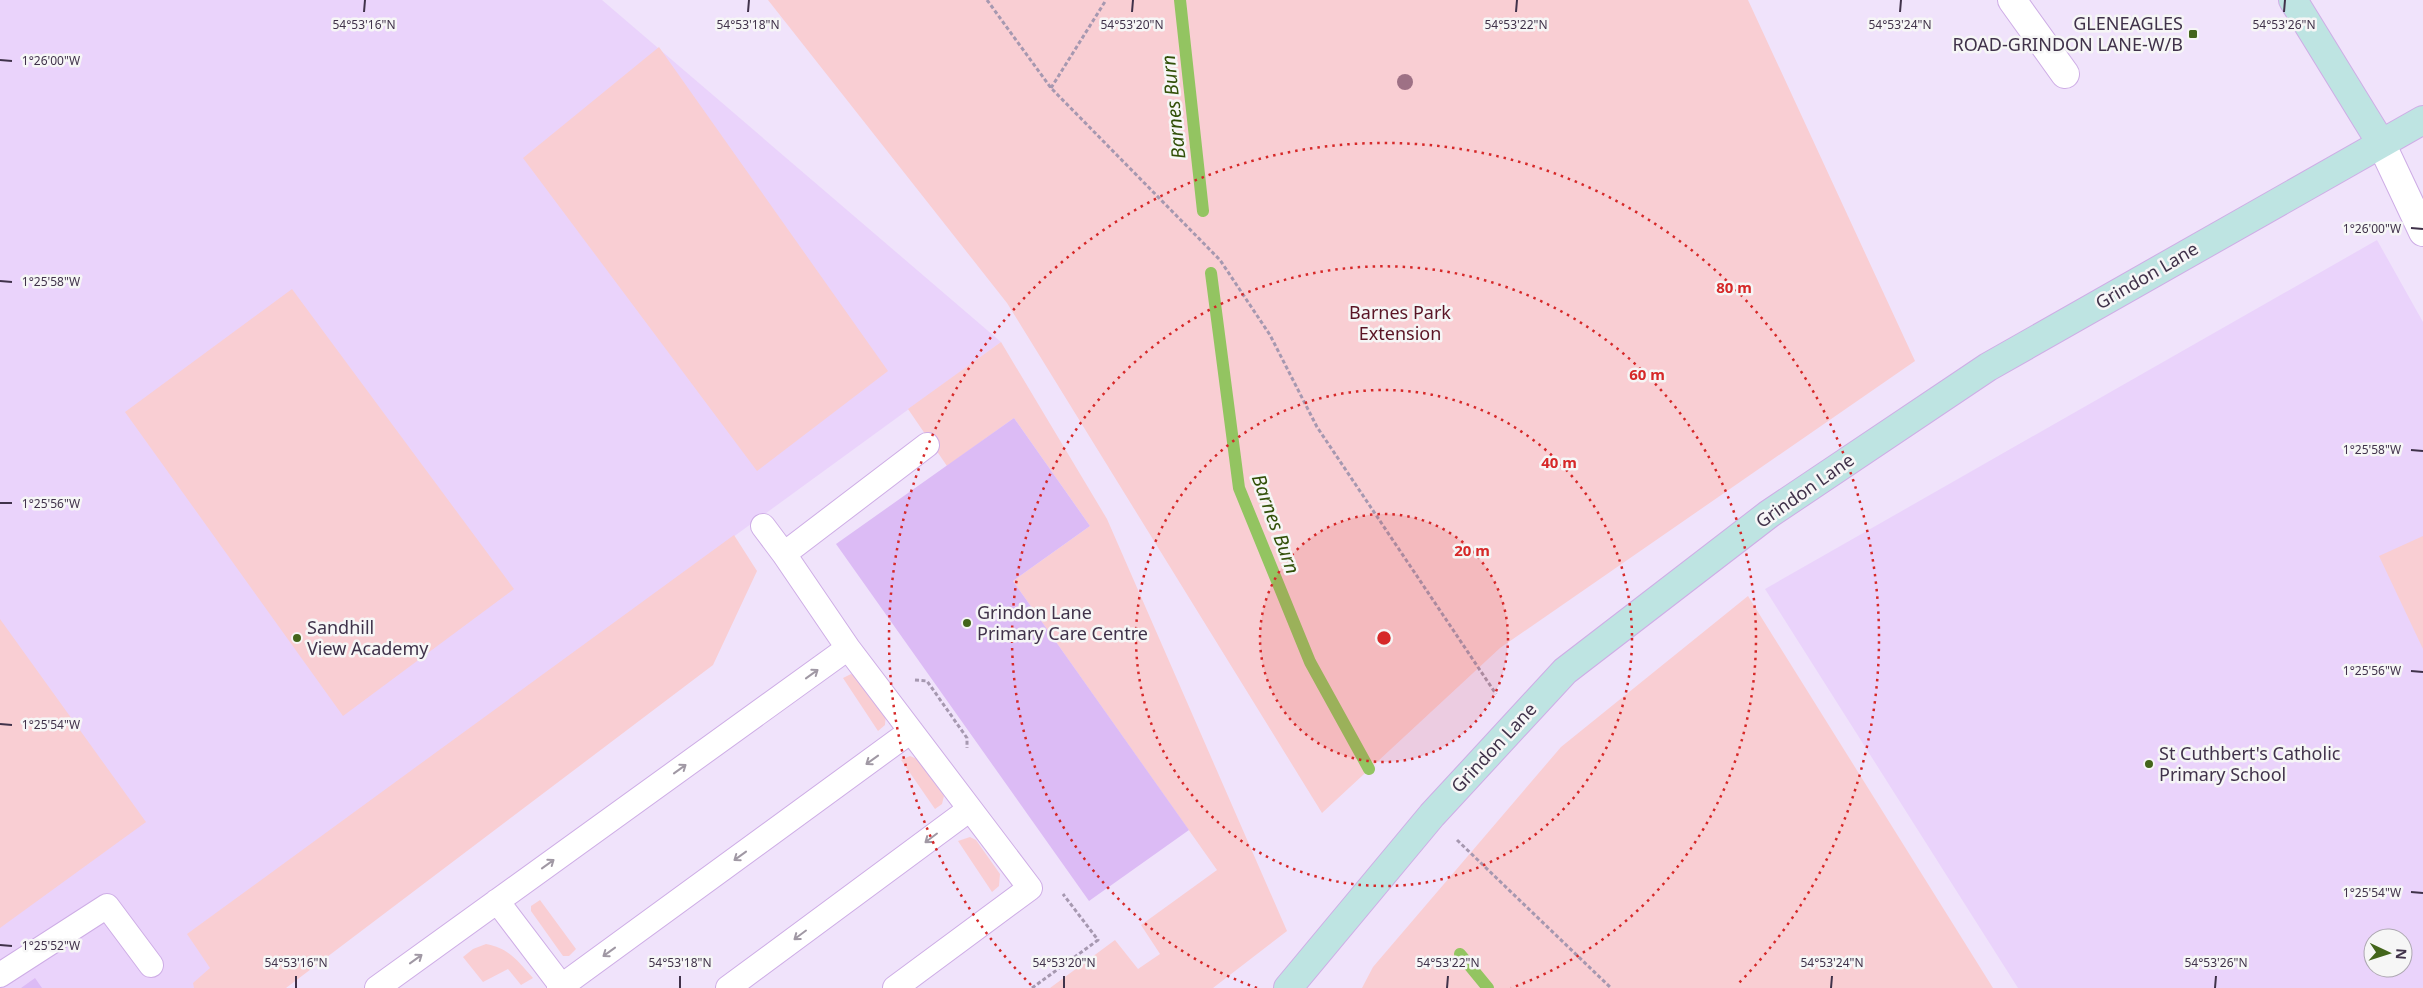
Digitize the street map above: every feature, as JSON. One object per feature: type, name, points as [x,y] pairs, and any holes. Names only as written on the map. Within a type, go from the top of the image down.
[{"type":"street","points":[[2012,0],[2065,74]]},
{"type":"street","points":[[2293,0],[2381,143],[2423,232]]},
{"type":"street","name":"Grindon Lane","points":[[1288,988],[1432,815],[1566,671],[1768,514],[1988,367],[2423,120]]},
{"type":"lane","points":[[784,554],[927,446]]},
{"type":"lane","points":[[763,526],[848,648],[1030,888],[894,988]]},
{"type":"lane","points":[[377,988],[848,648]]},
{"type":"lane","points":[[497,901],[562,987],[911,731]]},
{"type":"lane","points":[[728,988],[970,809]]},
{"type":"lane","points":[[0,975],[106,906],[151,965]]},
{"type":"path","points":[[987,0],[1051,88],[1220,260],[1270,335],[1317,427],[1516,724]]},
{"type":"path","points":[[1051,88],[1106,0]]},
{"type":"path","points":[[1432,815],[1611,988]]},
{"type":"shaded area","name":"Sandhill View Academy","points":[[0,0],[602,0],[1001,342],[188,934],[226,988],[0,988]]},
{"type":"shaded area","name":"St Cuthbert's Catholic Primary School","points":[[2377,240],[2423,322],[2423,988],[2018,988],[1765,589]]},
{"type":"green space","name":"Barnes Park Extension","points":[[768,0],[1748,0],[1915,361],[1500,648],[1322,813],[1007,303]]},
{"type":"green space","points":[[659,47],[888,371],[757,471],[523,158]]},
{"type":"green space","points":[[292,289],[514,589],[343,716],[125,412]]},
{"type":"green space","points":[[1001,342],[1107,519],[1287,931],[1213,988],[1050,988],[1115,940],[1138,969],[1160,954],[1141,925],[1217,870],[1013,581],[1090,526],[1014,418],[947,466],[908,409]]},
{"type":"green space","points":[[734,535],[757,571],[713,665],[286,988],[194,988],[193,983],[210,968],[187,934]]},
{"type":"green space","points":[[2423,536],[2423,649],[2379,556]]},
{"type":"green space","points":[[1748,596],[1993,988],[1362,988],[1373,967],[1561,747]]},
{"type":"green space","points":[[0,619],[146,822],[0,928]]},
{"type":"green space","points":[[851,674],[858,677],[886,712],[885,725],[878,731],[843,678]]},
{"type":"green space","points":[[910,756],[917,759],[944,796],[942,804],[935,809],[901,760]]},
{"type":"green space","points":[[970,837],[976,840],[1000,874],[999,886],[992,892],[958,841]]},
{"type":"green space","points":[[540,900],[576,949],[569,956],[563,956],[531,911],[531,906]]},
{"type":"green space","points":[[486,944],[507,952],[533,978],[521,985],[508,969],[483,982],[463,957],[473,949]]},
{"type":"building","name":"Grindon Lane Primary Care Centre","points":[[1014,418],[1090,526],[1013,581],[1189,830],[1089,901],[836,544]]},
{"type":"building","points":[[35,978],[42,988],[21,988]]},
{"type":"waterway","name":"Barnes Burn","points":[[1180,0],[1203,211]]},
{"type":"waterway","name":"Barnes Burn","points":[[1211,273],[1239,488],[1310,662],[1369,769]]},
{"type":"waterway","name":"Barnes Burn","points":[[1460,954],[1488,988]]},
{"type":"place","name":"GLENEAGLES ROAD-GRINDON LANE-W/B","points":[[2193,34]]},
{"type":"place","name":"Grindon Lane Primary Care Centre","points":[[967,623]]},
{"type":"place","name":"Sandhill View Academy","points":[[297,638]]},
{"type":"place","name":"St Cuthbert's Catholic Primary School","points":[[2149,764]]}]
